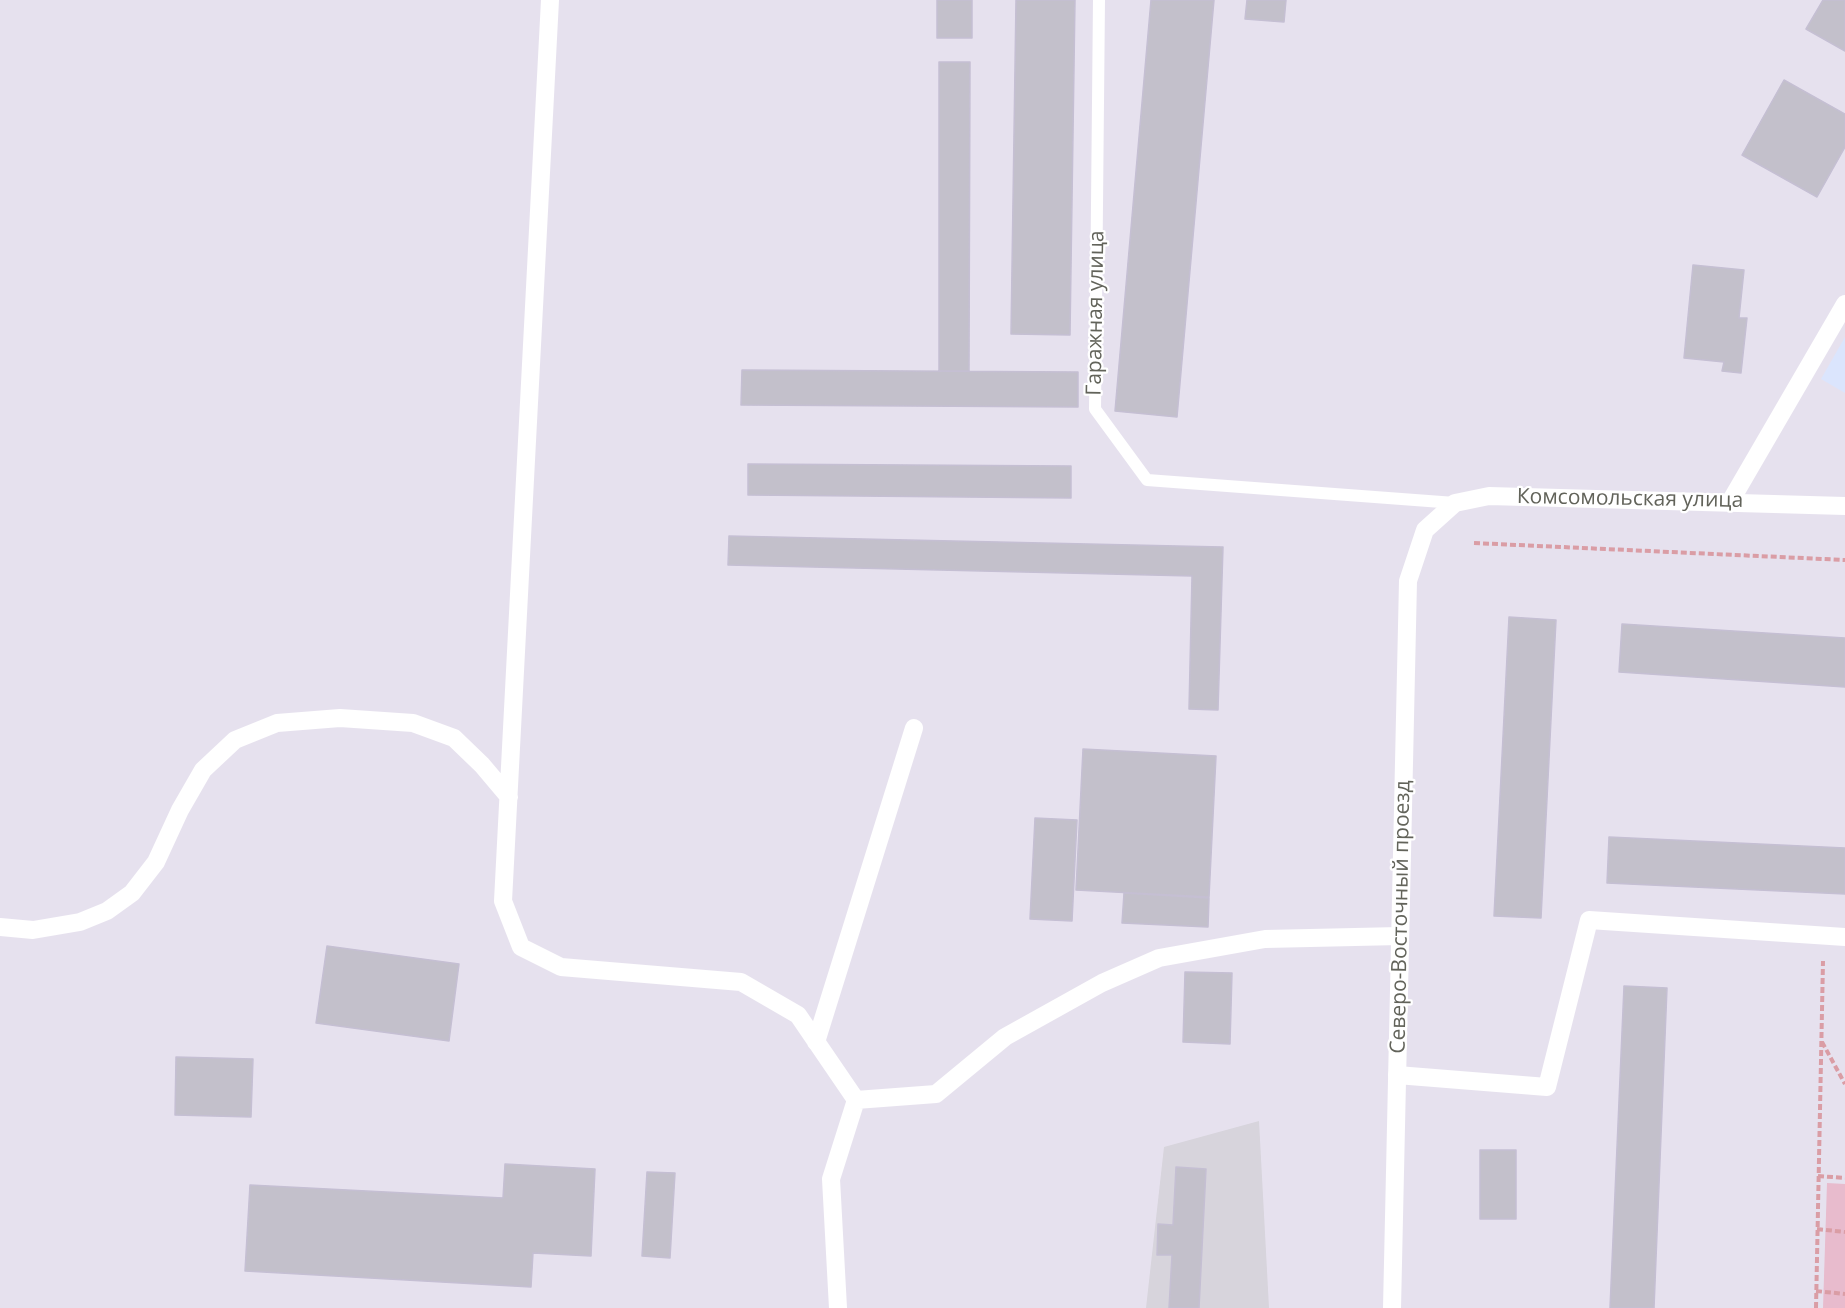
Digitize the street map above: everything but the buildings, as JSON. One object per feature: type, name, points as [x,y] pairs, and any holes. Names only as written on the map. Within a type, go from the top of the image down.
[{"type":"street","points":[[549,0],[504,901],[520,947],[561,967],[741,982],[798,1015],[856,1100]]},
{"type":"street","points":[[1730,502],[1845,304]]},
{"type":"street","name":"Комсомольская улица","points":[[1455,503],[1489,496],[1845,506]]},
{"type":"street","name":"Северо-Восточный проезд","points":[[1392,1308],[1408,581],[1425,530],[1455,503]]},
{"type":"street","points":[[0,927],[33,930],[80,922],[107,911],[132,893],[156,862],[180,810],[203,770],[235,740],[278,723],[340,718],[413,723],[454,738],[482,765],[508,797]]},
{"type":"street","points":[[816,1042],[914,728]]},
{"type":"street","points":[[1397,1075],[1547,1087],[1589,920],[1845,937]]},
{"type":"street","points":[[856,1100],[936,1094],[1005,1037],[1102,983],[1159,958],[1265,939],[1400,936]]},
{"type":"street","points":[[838,1308],[831,1179],[856,1100]]},
{"type":"lane","name":"Гаражная улица","points":[[1099,0],[1095,409],[1147,480],[1455,503]]},
{"type":"path","points":[[1474,543],[1845,560]]},
{"type":"path","points":[[1815,1308],[1824,936]]},
{"type":"path","points":[[1821,1042],[1845,1084]]},
{"type":"path","points":[[1818,1176],[1845,1178]]},
{"type":"path","points":[[1817,1229],[1845,1232]]},
{"type":"path","points":[[1816,1292],[1845,1294]]},
{"type":"shaded area","points":[[1845,337],[1845,393],[1821,379]]},
{"type":"shaded area","points":[[1259,1121],[1269,1308],[1146,1308],[1164,1147]]},
{"type":"shaded area","points":[[1827,1183],[1845,1184],[1845,1308],[1823,1308]]}]
